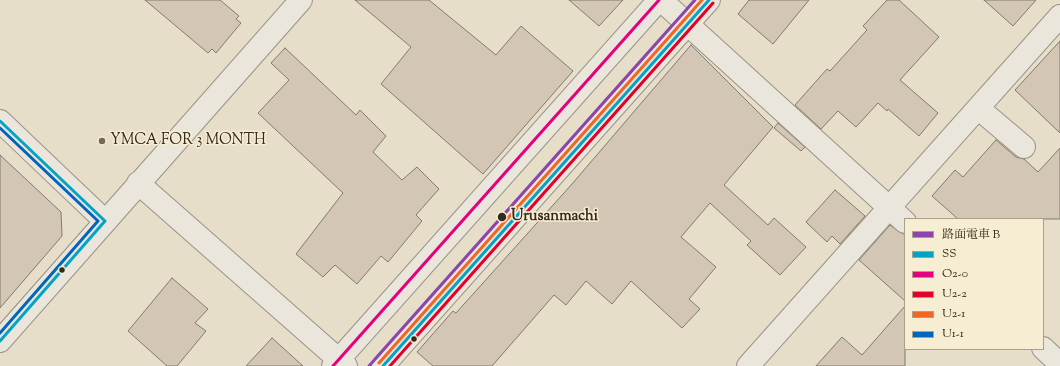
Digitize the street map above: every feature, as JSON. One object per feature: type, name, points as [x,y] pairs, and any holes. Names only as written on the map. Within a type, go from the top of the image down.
[{"type":"street","points":[[0,341],[301,0]]},
{"type":"street","points":[[138,183],[339,364],[660,0],[898,215]]},
{"type":"street","points":[[383,366],[709,0]]},
{"type":"street","points":[[748,366],[898,215],[978,108],[1060,16]]},
{"type":"street","points":[[978,108],[1024,147]]},
{"type":"street","points":[[0,121],[105,221]]},
{"type":"street","points":[[1044,349],[1060,364]]},
{"type":"building","points":[[145,0],[220,0],[239,16],[236,19],[241,23],[216,53],[212,49],[208,53]]},
{"type":"building","points":[[355,0],[429,0],[496,55],[521,26],[573,71],[483,174],[381,84],[411,47]]},
{"type":"building","points":[[569,0],[623,0],[599,26]]},
{"type":"building","points":[[749,0],[809,0],[773,44],[738,14]]},
{"type":"building","points":[[887,0],[899,0],[939,37],[900,80],[938,113],[919,136],[888,109],[887,111],[878,103],[856,127],[838,111],[821,129],[795,105],[827,69],[830,71],[867,30],[863,26]]},
{"type":"building","points":[[984,0],[1036,0],[1013,26]]},
{"type":"building","points":[[1060,41],[1060,133],[1015,90]]},
{"type":"building","points":[[691,45],[773,127],[724,185],[768,225],[774,218],[806,247],[780,275],[747,245],[751,241],[710,203],[681,237],[716,267],[689,299],[700,309],[682,328],[631,281],[612,304],[586,281],[566,305],[554,295],[492,366],[433,366],[417,352],[453,311],[456,313],[572,184]]},
{"type":"building","points":[[285,48],[356,115],[360,110],[386,136],[373,152],[402,180],[417,167],[439,189],[416,215],[422,221],[388,262],[381,256],[357,284],[335,265],[323,277],[296,254],[343,193],[258,113],[289,80],[271,63]]},
{"type":"building","points":[[778,123],[805,147],[801,151],[774,128]]},
{"type":"building","points":[[996,140],[1016,157],[1024,159],[1038,172],[1060,148],[1060,219],[957,218],[932,196],[955,170],[963,177]]},
{"type":"building","points":[[0,155],[61,212],[62,236],[0,308]]},
{"type":"building","points":[[835,190],[865,216],[840,244],[832,236],[827,242],[806,222]]},
{"type":"building","points":[[890,225],[904,234],[904,300],[859,260]]},
{"type":"building","points":[[172,278],[208,309],[195,323],[206,331],[177,366],[167,366],[128,331]]},
{"type":"building","points":[[904,307],[905,366],[816,366],[842,337],[862,355]]},
{"type":"building","points":[[272,338],[303,366],[246,366]]},
{"type":"tram line","name":"B","points":[[369,366],[695,0]]},
{"type":"transit line","name":"O2-0","points":[[333,366],[659,0]]},
{"type":"transit line","name":"U2-1","points":[[379,363],[702,0]]},
{"type":"transit line","name":"SS","points":[[383,366],[709,0]]},
{"type":"transit line","name":"U2-2","points":[[390,366],[713,3]]},
{"type":"transit line","name":"SS","points":[[0,121],[105,221],[0,341]]},
{"type":"transit line","name":"U1-1","points":[[0,128],[98,221],[0,333]]},
{"type":"place","name":"YMCA FOR 3 MONTH","points":[[102,141]]},
{"type":"place","name":"Urusanmachi","points":[[502,217]]}]
